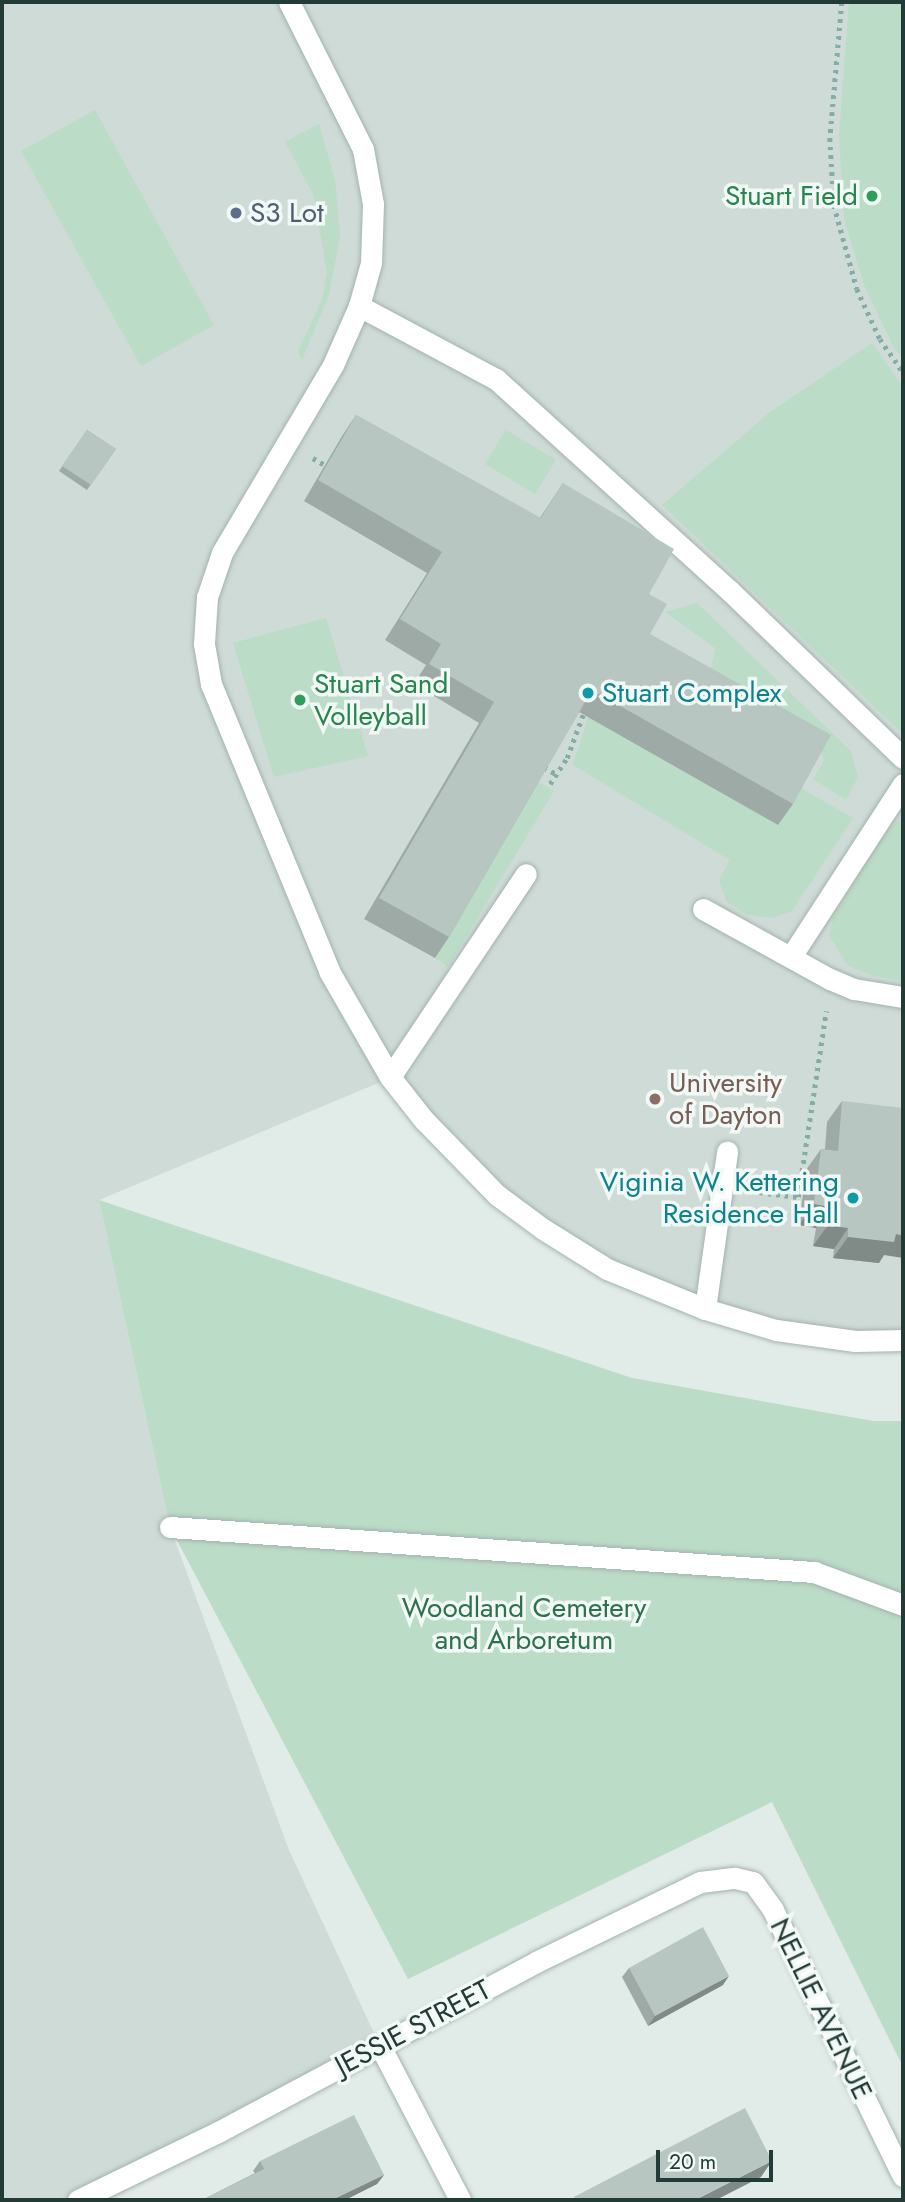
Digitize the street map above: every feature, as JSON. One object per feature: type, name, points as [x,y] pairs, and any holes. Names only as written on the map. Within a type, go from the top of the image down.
[{"type":"street","points":[[289,2],[354,127],[367,163],[373,239],[369,277],[359,306],[307,412],[222,553],[207,597],[204,644],[211,684],[329,971],[390,1077],[497,1195],[534,1223],[607,1269],[705,1309],[776,1330],[855,1341],[903,1340]]},
{"type":"street","points":[[359,306],[496,379],[730,590],[903,758]]},
{"type":"street","points":[[792,956],[903,784]]},
{"type":"street","points":[[390,1077],[421,1038],[526,874]]},
{"type":"street","points":[[703,909],[854,989],[903,997]]},
{"type":"street","points":[[705,1309],[727,1152]]},
{"type":"street","points":[[170,1527],[814,1572],[903,1605]]},
{"type":"street","name":"JESSIE STREET","points":[[78,2200],[700,1882],[735,1878],[753,1882]]},
{"type":"street","name":"NELLIE AVENUE","points":[[753,1882],[773,1910],[903,2176]]},
{"type":"street","points":[[380,2046],[460,2200]]},
{"type":"path","points":[[842,2],[830,138],[834,205],[857,289],[880,339],[903,372]]},
{"type":"path","points":[[551,784],[583,715]]},
{"type":"path","points":[[544,767],[556,774]]},
{"type":"path","points":[[752,1191],[798,1198],[828,998]]},
{"type":"shaded area","name":"University of Dayton","points":[[2,2],[903,2],[903,1340],[854,1341],[684,1303],[543,1229],[390,1078],[99,1200],[170,1527],[289,1850],[380,2046],[78,2200],[2,2200]]},
{"type":"green space","name":"Stuart Field","points":[[849,2],[903,2],[903,359],[894,348],[864,285],[844,219],[839,134]]},
{"type":"green space","points":[[95,110],[214,325],[141,366],[21,151]]},
{"type":"green space","points":[[319,124],[335,180],[340,236],[329,295],[302,360],[298,351],[322,300],[327,272],[313,194],[285,142]]},
{"type":"green space","points":[[872,343],[903,387],[903,734],[662,505],[770,412]]},
{"type":"green space","points":[[506,430],[556,460],[535,494],[485,464]]},
{"type":"green space","points":[[697,603],[851,751],[858,777],[846,800],[813,779],[824,760],[820,749],[708,683],[715,648],[665,612]]},
{"type":"green space","name":"Stuart Sand Volleyball","points":[[326,618],[368,756],[274,777],[233,643]]},
{"type":"green space","points":[[588,717],[799,787],[853,818],[792,911],[772,918],[747,915],[726,901],[719,880],[730,860],[573,765]]},
{"type":"green space","points":[[536,780],[554,791],[448,967],[435,958]]},
{"type":"green space","points":[[903,818],[903,981],[873,976],[847,965],[829,935],[833,917],[881,835]]},
{"type":"green space","name":"Woodland Cemetery and Arboretum","points":[[99,1200],[632,1378],[873,1421],[903,1421],[903,2067],[772,1802],[408,1979],[170,1527]]},
{"type":"building","name":"Stuart Complex","points":[[356,415],[541,518],[563,483],[674,549],[649,594],[667,604],[650,634],[831,735],[793,804],[592,690],[449,937],[379,898],[494,702],[429,664],[441,644],[400,619],[442,552],[318,480]]},
{"type":"building","points":[[87,430],[116,449],[91,485],[62,466]]},
{"type":"building","name":"Viginia W. Kettering Residence Hall","points":[[842,1101],[903,1108],[903,1235],[896,1234],[894,1242],[848,1237],[848,1228],[828,1225],[831,1207],[814,1204],[821,1149],[838,1151]]},
{"type":"building","points":[[703,1927],[729,1976],[655,2016],[629,1968]]},
{"type":"building","points":[[745,2108],[772,2161],[695,2200],[575,2200],[574,2197]]},
{"type":"building","points":[[354,2115],[384,2175],[332,2200],[202,2200],[264,2169],[260,2161]]},
{"type":"place","name":"Stuart Field","points":[[872,196]]},
{"type":"place","name":"S3 Lot","points":[[236,213]]},
{"type":"place","name":"Stuart Complex","points":[[588,693]]},
{"type":"place","name":"Stuart Sand Volleyball","points":[[300,700]]},
{"type":"place","name":"University of Dayton","points":[[655,1099]]},
{"type":"place","name":"Viginia W. Kettering Residence Hall","points":[[853,1198]]}]
